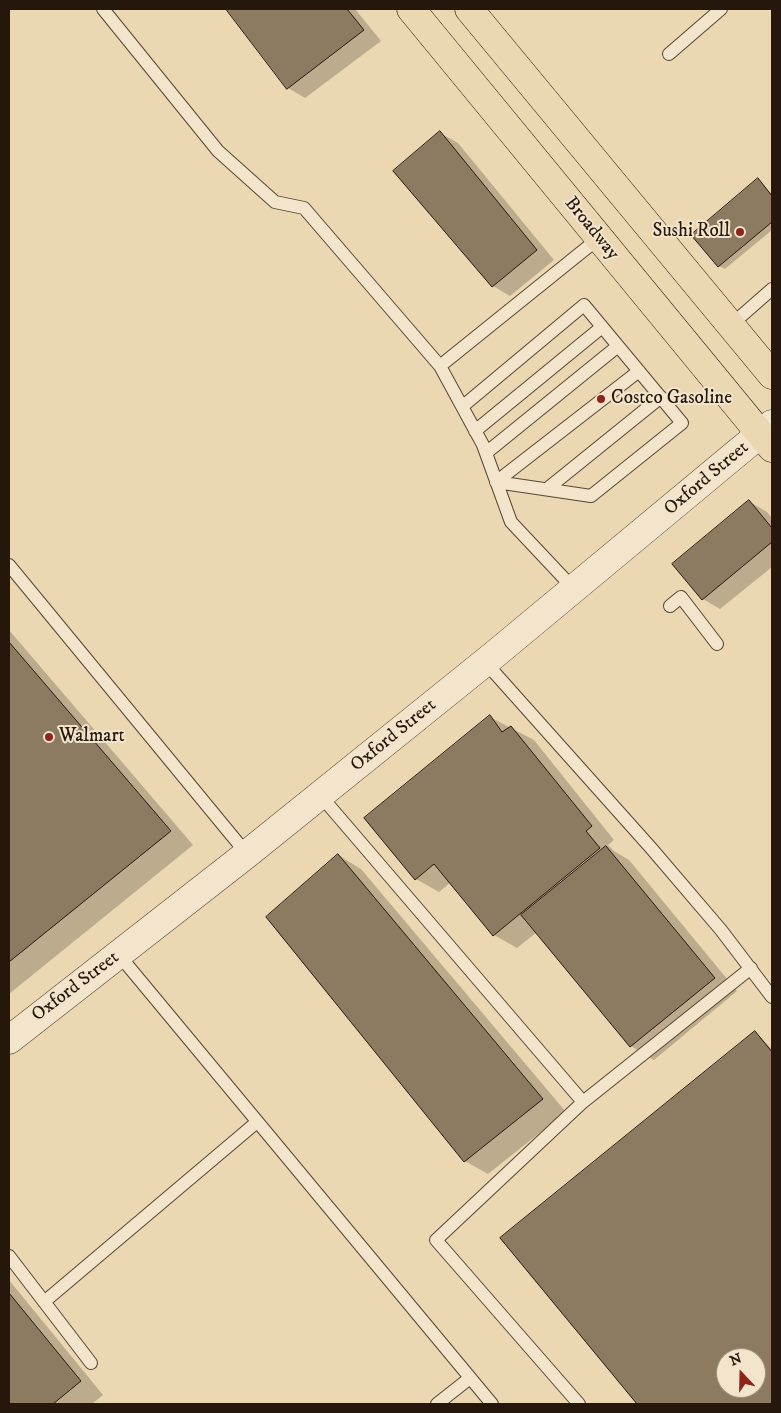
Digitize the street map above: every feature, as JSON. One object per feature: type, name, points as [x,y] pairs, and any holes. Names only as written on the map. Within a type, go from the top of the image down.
[{"type":"main road","name":"Broadway","points":[[410,9],[599,238],[768,435]]},
{"type":"main road","points":[[470,9],[772,375]]},
{"type":"street","name":"Oxford Street","points":[[9,1040],[247,854],[574,589],[768,435]]},
{"type":"lane","points":[[103,9],[218,151],[275,202],[304,208],[440,366],[476,431],[511,522],[574,589]]},
{"type":"lane","points":[[669,54],[721,9]]},
{"type":"lane","points":[[440,366],[599,238]]},
{"type":"lane","points":[[731,325],[772,290]]},
{"type":"lane","points":[[463,406],[584,305],[682,423],[591,496],[496,482]]},
{"type":"lane","points":[[476,431],[602,327]]},
{"type":"lane","points":[[486,453],[618,346]]},
{"type":"lane","points":[[496,482],[639,371]]},
{"type":"lane","points":[[547,489],[661,398]]},
{"type":"lane","points":[[9,565],[247,854]]},
{"type":"lane","points":[[670,606],[680,597],[717,644]]},
{"type":"lane","points":[[485,662],[609,799],[751,968],[772,996]]},
{"type":"lane","points":[[320,795],[583,1102]]},
{"type":"lane","points":[[119,955],[492,1404]]},
{"type":"lane","points":[[579,1404],[436,1240],[583,1102],[751,968]]},
{"type":"lane","points":[[44,1302],[257,1122]]},
{"type":"lane","points":[[9,1256],[91,1363]]},
{"type":"lane","points":[[437,1404],[470,1378]]},
{"type":"building","points":[[226,9],[347,9],[364,30],[287,89]]},
{"type":"building","points":[[440,131],[537,250],[492,287],[393,171]]},
{"type":"building","points":[[758,178],[772,196],[772,222],[718,267],[691,235]]},
{"type":"building","points":[[749,500],[772,528],[772,542],[702,600],[672,564]]},
{"type":"building","name":"Walmart","points":[[9,642],[171,831],[9,962]]},
{"type":"building","points":[[490,715],[502,732],[511,726],[592,826],[586,831],[600,848],[493,936],[434,864],[415,880],[364,818]]},
{"type":"building","points":[[606,846],[715,978],[630,1047],[521,915]]},
{"type":"building","points":[[338,854],[543,1099],[464,1162],[266,917]]},
{"type":"building","points":[[755,1031],[772,1052],[772,1404],[637,1404],[500,1238]]},
{"type":"building","points":[[9,1293],[81,1381],[53,1404],[9,1404]]},
{"type":"place","name":"Sushi Roll","points":[[740,232]]},
{"type":"place","name":"Costco Gasoline","points":[[601,399]]},
{"type":"place","name":"Walmart","points":[[49,737]]}]
